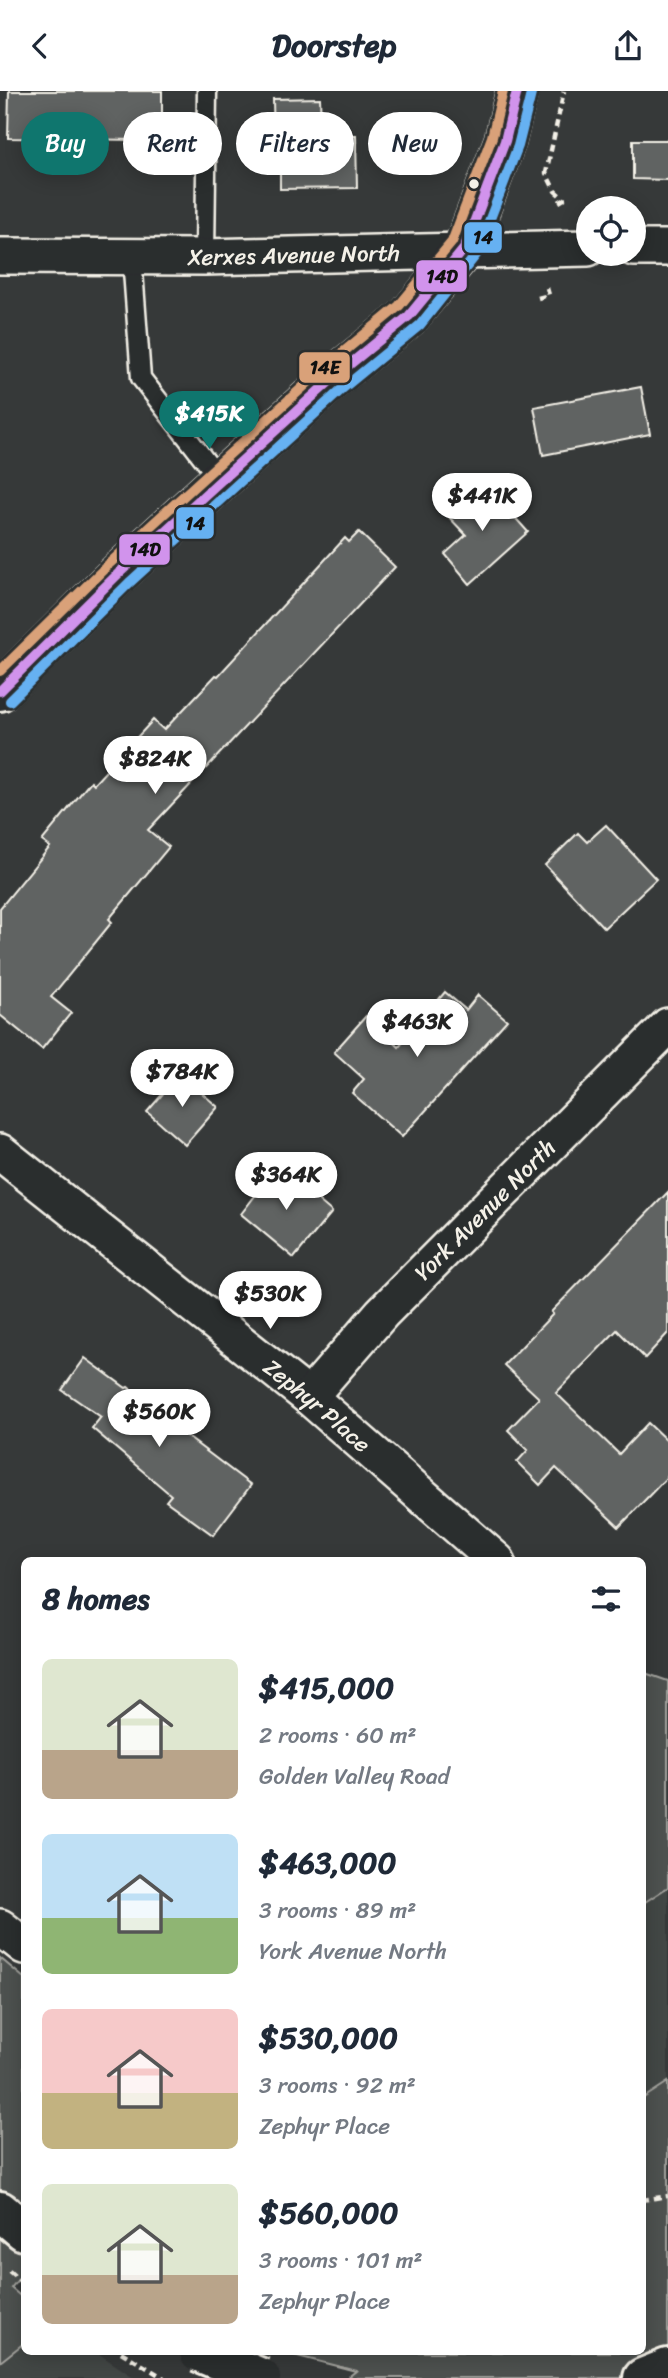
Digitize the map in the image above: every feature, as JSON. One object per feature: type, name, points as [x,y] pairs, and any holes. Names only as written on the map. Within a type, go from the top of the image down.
[{"type":"street","points":[[0,691],[119,573],[333,378],[409,316],[464,249],[505,141],[517,91]]},
{"type":"street","name":"Xerxes Avenue North","points":[[0,256],[205,257],[576,248]]},
{"type":"street","points":[[646,248],[668,248]]},
{"type":"street","name":"York Avenue North","points":[[309,1397],[382,1313],[668,1026]]},
{"type":"street","name":"Zephyr Place","points":[[0,1152],[309,1397],[491,1557]]},
{"type":"street","points":[[0,1927],[21,1944]]},
{"type":"street","points":[[0,2211],[21,2228]]},
{"type":"street","points":[[205,2355],[261,2378]]},
{"type":"street","points":[[643,2378],[668,2368]]},
{"type":"lane","points":[[205,257],[207,91]]},
{"type":"lane","points":[[132,257],[141,378],[220,481]]},
{"type":"path","points":[[559,202],[564,199],[555,191],[546,173],[564,91]]},
{"type":"path","points":[[538,298],[549,295],[547,287]]},
{"type":"path","points":[[646,2199],[668,2196]]},
{"type":"path","points":[[126,2355],[164,2378]]},
{"type":"shaded area","points":[[646,1673],[668,1681],[668,1887],[646,1901]]},
{"type":"shaded area","points":[[668,1887],[668,2118],[646,2133],[646,1901]]},
{"type":"shaded area","points":[[0,1958],[21,1976],[21,2276],[11,2288],[21,2296],[21,2345],[0,2362]]},
{"type":"shaded area","points":[[668,2082],[668,2378],[347,2378],[356,2371],[294,2355],[646,2355],[646,2096]]},
{"type":"shaded area","points":[[21,2345],[21,2355],[100,2355],[135,2378],[0,2378],[0,2362]]},
{"type":"building","points":[[9,91],[162,91],[162,112],[123,112],[123,140],[109,140],[109,112],[21,112],[21,138],[8,138]]},
{"type":"building","points":[[320,98],[321,112],[273,112],[273,99]]},
{"type":"building","points":[[356,135],[357,188],[280,189],[280,175],[354,175]]},
{"type":"building","points":[[633,140],[668,140],[668,180],[633,179]]},
{"type":"building","points":[[641,387],[650,434],[543,455],[534,407]]},
{"type":"building","points":[[486,485],[528,532],[470,584],[445,554],[466,535],[446,514],[476,487],[479,492]]},
{"type":"building","points":[[359,532],[395,567],[148,830],[169,847],[109,919],[112,922],[51,997],[71,1013],[42,1049],[0,1015],[0,908],[50,847],[42,841],[91,781],[94,784],[153,720],[164,730],[216,675],[218,676],[345,538],[349,542]]},
{"type":"building","points":[[606,825],[656,879],[604,928],[545,865],[578,833],[587,842]]},
{"type":"building","points":[[445,992],[466,1010],[478,995],[507,1020],[402,1137],[352,1093],[364,1079],[334,1052],[366,1016],[399,1047]]},
{"type":"building","points":[[180,1074],[218,1107],[185,1145],[147,1112]]},
{"type":"building","points":[[278,1166],[332,1212],[294,1258],[241,1214]]},
{"type":"building","points":[[668,1192],[668,1333],[645,1358],[617,1330],[556,1393],[619,1454],[648,1423],[668,1442],[668,1476],[619,1527],[556,1468],[540,1485],[517,1462],[528,1450],[508,1430],[539,1398],[504,1365],[553,1314],[551,1312]]},
{"type":"building","points":[[85,1358],[128,1387],[251,1485],[213,1535],[166,1501],[171,1495],[92,1428],[101,1417],[62,1390]]},
{"type":"transit line","name":"14E","points":[[0,671],[110,563],[324,368],[399,306],[452,242],[492,137],[503,91]]},
{"type":"transit line","name":"14D","points":[[0,691],[119,573],[333,378],[409,316],[464,249],[505,141],[517,91]]},
{"type":"transit line","name":"14","points":[[10,701],[129,583],[342,389],[420,325],[476,255],[518,146],[531,94]]}]
